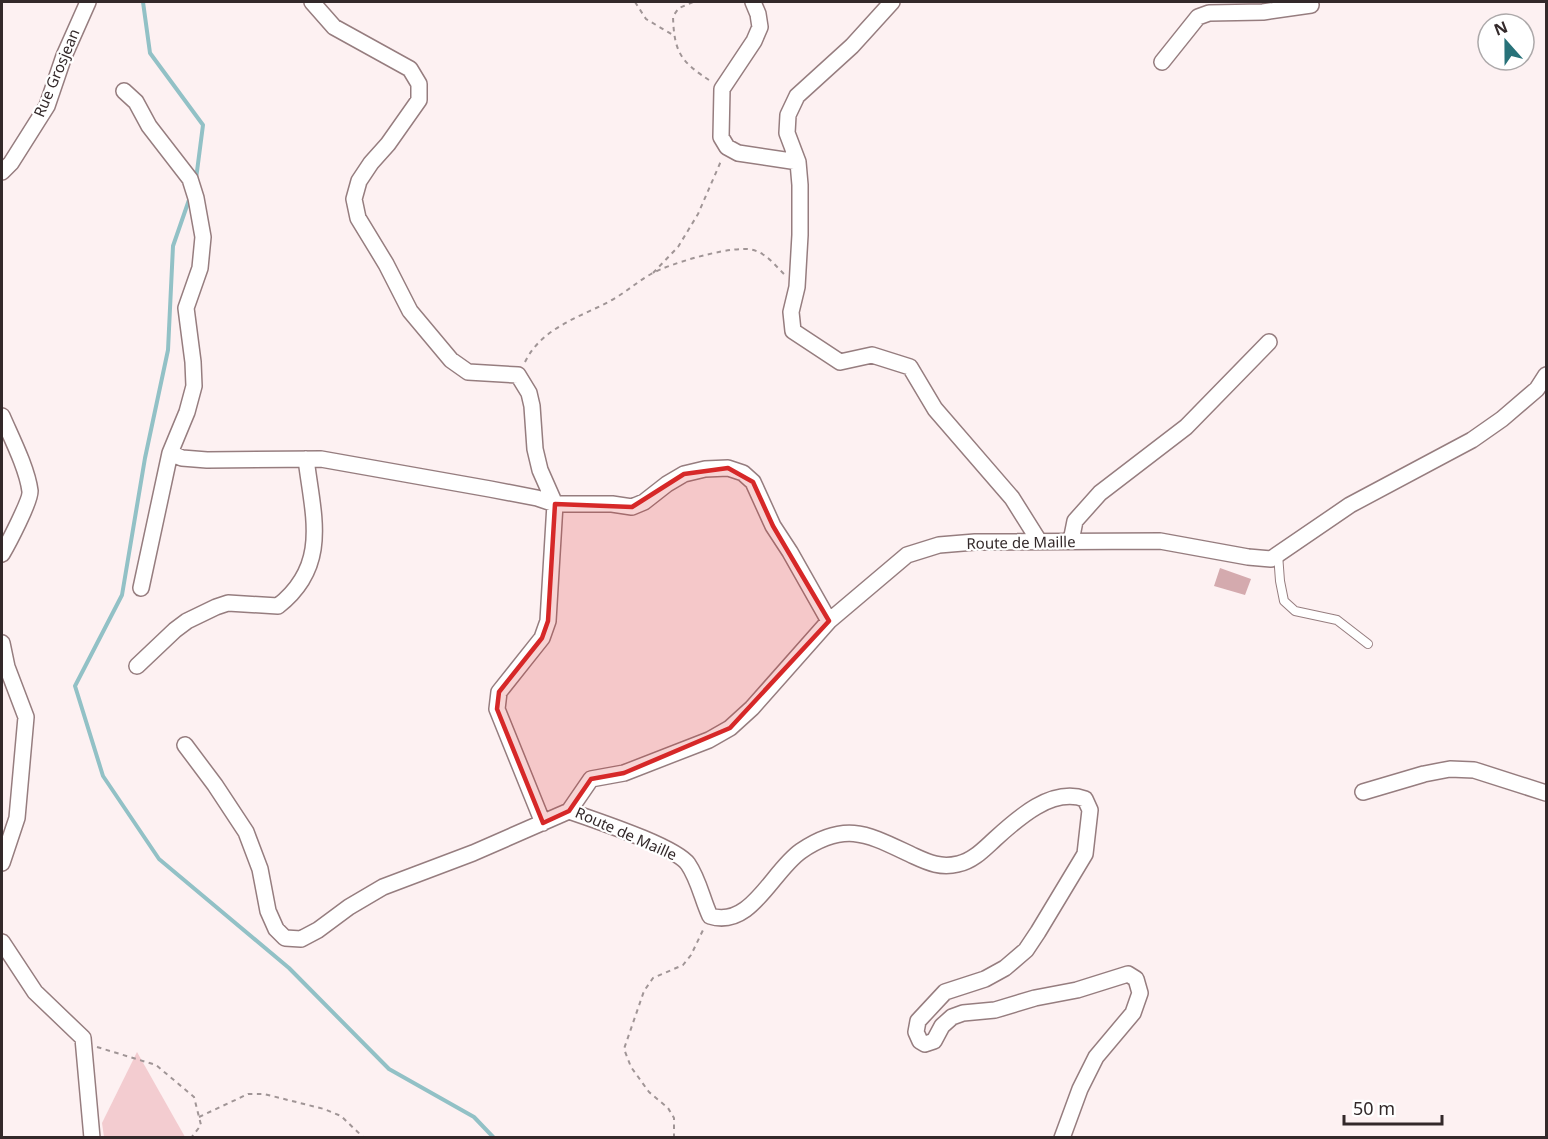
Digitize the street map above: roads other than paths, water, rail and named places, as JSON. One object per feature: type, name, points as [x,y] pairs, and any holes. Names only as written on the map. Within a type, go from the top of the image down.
[{"type":"street","name":"Rue Grosjean","points":[[2,172],[11,163],[47,106],[64,56],[88,2]]},
{"type":"street","points":[[312,2],[334,27],[410,69],[419,84],[419,100],[358,181],[354,199],[358,218],[410,310],[451,360],[468,372],[519,375],[529,393],[535,449],[540,470],[555,504],[548,621],[542,638],[500,692],[497,709],[543,823]]},
{"type":"street","points":[[753,2],[758,14],[759,27],[754,41],[722,89],[722,137],[727,147],[738,153],[798,162]]},
{"type":"street","points":[[892,2],[852,46],[796,96],[788,116],[787,133],[798,162],[800,235],[796,287],[791,312],[792,331],[840,362],[872,355],[910,368],[935,409],[1012,498],[1039,541]]},
{"type":"street","points":[[1162,62],[1198,17],[1209,13],[1263,12],[1313,2]]},
{"type":"street","points":[[124,91],[136,102],[149,126],[190,179],[203,237],[200,268],[186,308],[194,386],[187,412],[170,453],[141,588]]},
{"type":"street","points":[[1071,541],[1075,521],[1100,493],[1186,428],[1269,342]]},
{"type":"street","name":"Route de Maille","points":[[1062,1137],[1080,1089],[1096,1057],[1133,1013],[1140,993],[1136,979],[1128,974],[1077,990],[1035,998],[995,1010],[963,1013],[952,1017],[942,1026],[934,1041],[925,1044],[920,1041],[916,1032],[918,1021],[945,992],[985,979],[1005,968],[1026,950],[1084,854],[1090,826],[1090,810],[1085,799],[1062,796],[1037,806],[1012,823],[977,855],[962,863],[947,866],[933,865],[857,832],[838,833],[815,842],[799,852],[784,865],[745,911],[733,917],[721,919],[710,916],[696,876],[686,861],[673,852],[569,811],[591,779],[624,773],[710,740],[730,728],[752,708],[829,621],[907,555],[939,545],[1039,541],[1100,543],[1161,541],[1271,559],[1350,505],[1472,440],[1537,389],[1546,375]]},
{"type":"street","points":[[2,416],[30,492],[9,543],[2,554]]},
{"type":"street","points":[[170,453],[182,458],[207,460],[321,459],[537,498],[555,504],[612,504],[632,507],[644,502],[667,483],[684,474],[705,469],[728,468],[743,473],[753,482],[773,526],[829,621]]},
{"type":"street","points":[[137,666],[187,621],[216,607],[228,603],[278,606],[288,598],[309,569],[314,551],[314,526],[306,459]]},
{"type":"street","points":[[2,643],[7,667],[26,717],[17,818],[2,863]]},
{"type":"street","points":[[185,745],[246,832],[260,868],[268,911],[276,929],[285,938],[301,939],[383,887],[473,853],[569,811]]},
{"type":"street","points":[[1363,792],[1424,774],[1450,769],[1474,770],[1546,793]]},
{"type":"street","points":[[2,942],[35,992],[83,1038],[92,1137]]},
{"type":"lane","points":[[1278,554],[1284,601],[1295,611],[1337,620],[1368,644]]},
{"type":"waterway","points":[[143,2],[150,53],[203,125],[196,179]]},
{"type":"waterway","points":[[190,197],[173,246],[168,350],[145,458],[122,595],[75,686],[103,776],[159,859],[289,968],[389,1069],[474,1117],[494,1138]]}]
